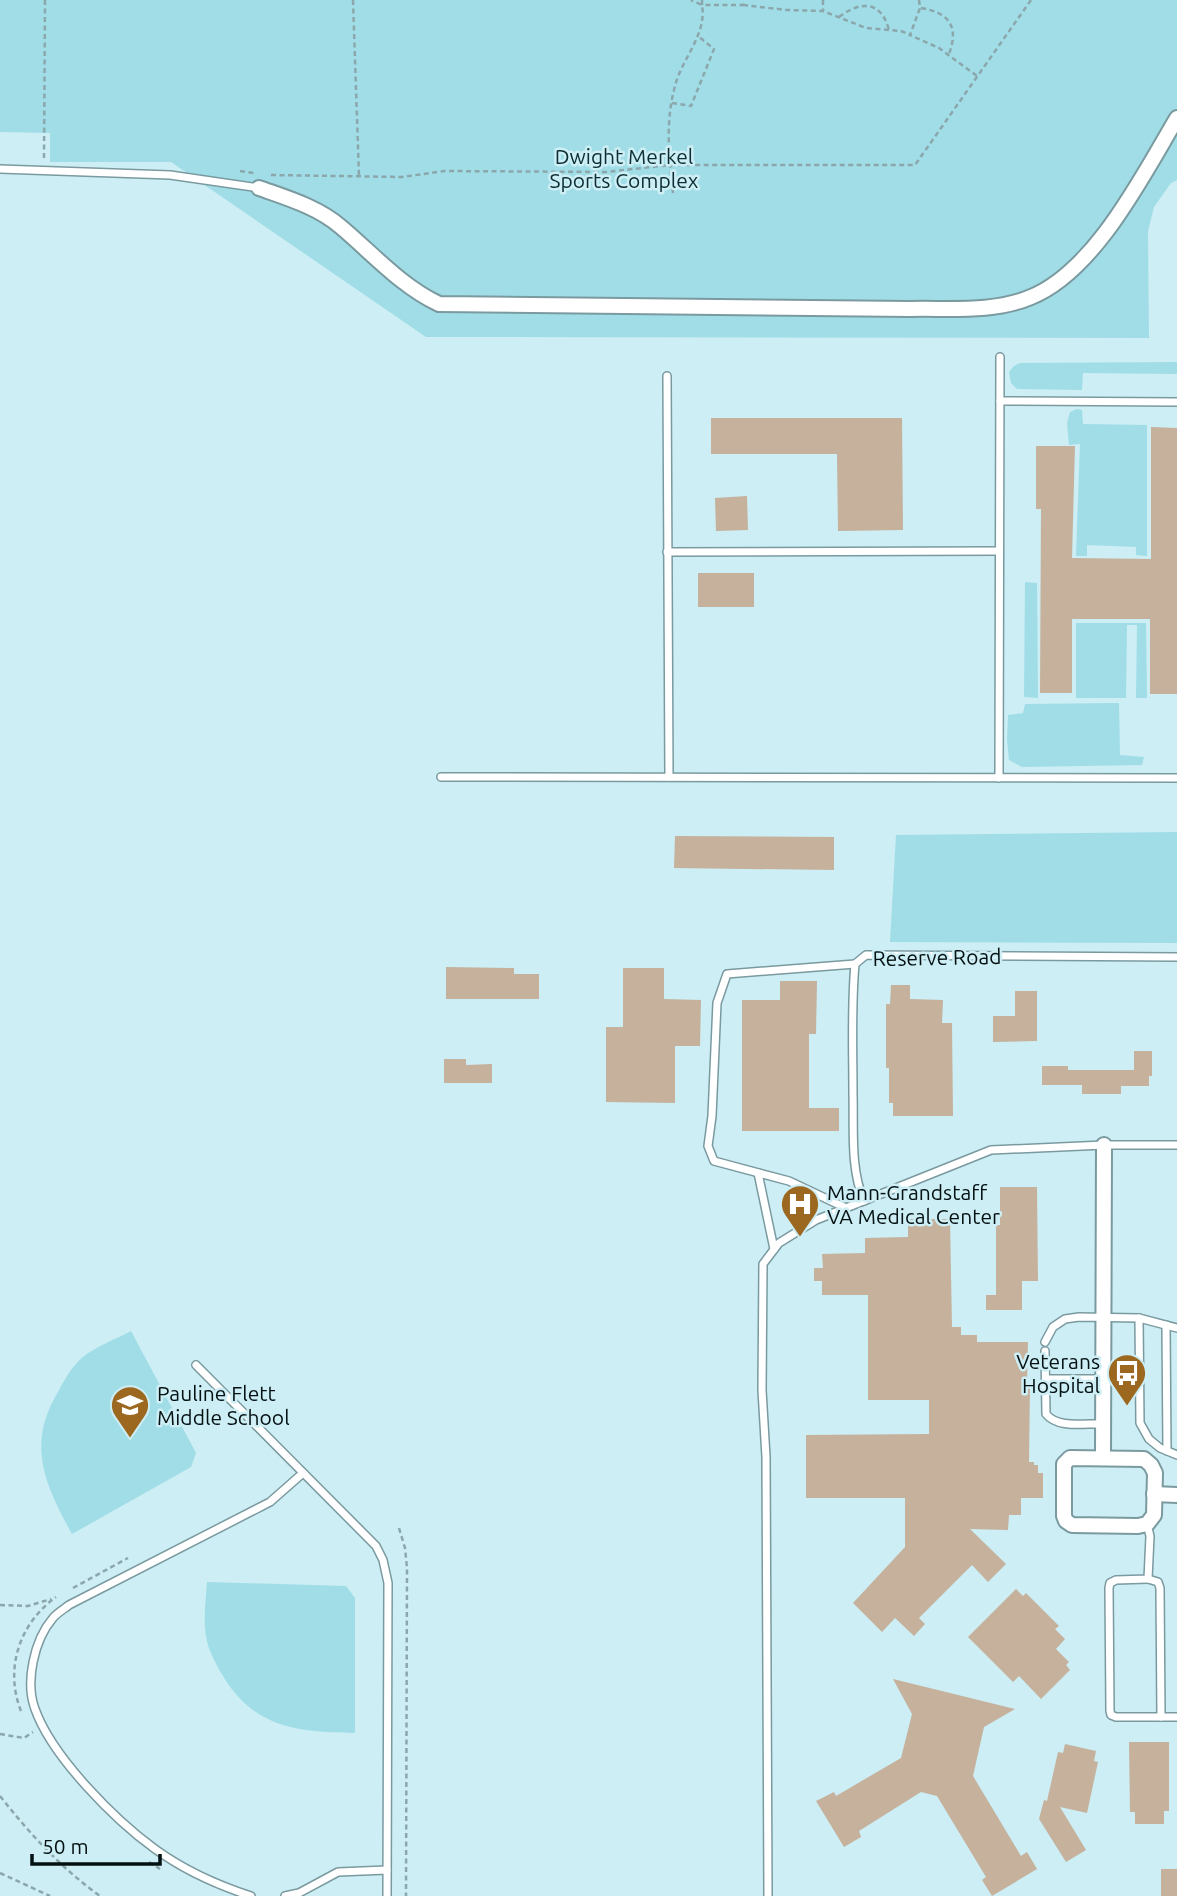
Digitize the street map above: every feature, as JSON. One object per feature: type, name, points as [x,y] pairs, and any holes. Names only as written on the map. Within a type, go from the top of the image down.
[{"type":"street","points":[[259,181],[340,226],[409,286],[439,303],[910,309],[986,307],[1031,297],[1076,267],[1098,244],[1177,118]]},
{"type":"street","points":[[1103,1458],[1104,1145]]},
{"type":"street","points":[[1144,1459],[1151,1465],[1154,1473],[1154,1494],[1154,1515],[1147,1524],[1072,1525],[1064,1516],[1066,1460],[1144,1459]]},
{"type":"street","points":[[1154,1494],[1177,1495]]},
{"type":"lane","points":[[0,169],[259,181]]},
{"type":"lane","points":[[999,778],[1000,357]]},
{"type":"lane","points":[[667,376],[669,777]]},
{"type":"lane","points":[[1000,401],[1177,402]]},
{"type":"lane","points":[[667,552],[999,551]]},
{"type":"lane","points":[[442,777],[1177,778]]},
{"type":"lane","name":"Reserve Road","points":[[864,1201],[856,1183],[852,990],[855,964],[866,955],[1177,957]]},
{"type":"lane","points":[[846,1208],[789,1181],[714,1161],[708,1146],[712,1116],[717,1003],[727,974],[855,964]]},
{"type":"lane","points":[[768,1896],[763,1264],[779,1242],[807,1225],[992,1150],[1177,1145]]},
{"type":"lane","points":[[758,1173],[774,1249]]},
{"type":"lane","points":[[1139,1318],[1140,1423],[1149,1439],[1177,1455]]},
{"type":"lane","points":[[1103,1424],[1059,1423],[1046,1414],[1045,1347],[1053,1327],[1065,1319],[1139,1318],[1177,1328]]},
{"type":"lane","points":[[1166,1325],[1167,1451]]},
{"type":"lane","points":[[196,1365],[376,1546],[383,1560],[388,1583],[387,1896]]},
{"type":"lane","points":[[1045,1379],[1103,1379]]},
{"type":"lane","points":[[251,1896],[220,1886],[180,1865],[156,1850],[112,1815],[47,1736],[34,1708],[32,1685],[35,1658],[47,1627],[69,1605],[270,1502],[303,1473]]},
{"type":"lane","points":[[1147,1524],[1150,1536],[1148,1579]]},
{"type":"lane","points":[[1161,1717],[1160,1588],[1158,1582],[1148,1579],[1116,1580],[1110,1583],[1108,1588],[1111,1716],[1116,1717],[1161,1717],[1177,1717]]},
{"type":"lane","points":[[285,1896],[299,1893],[338,1872],[387,1870]]},
{"type":"path","points":[[44,169],[45,0]]},
{"type":"path","points":[[353,0],[359,177]]},
{"type":"path","points":[[691,0],[702,5],[823,11],[866,28],[910,35],[948,54],[978,76]]},
{"type":"path","points":[[673,193],[667,137],[671,103],[676,82],[703,20],[702,0]]},
{"type":"path","points":[[743,0],[743,5]]},
{"type":"path","points":[[823,0],[823,11]]},
{"type":"path","points":[[910,35],[919,0]]},
{"type":"path","points":[[271,175],[402,177],[445,171],[606,172],[670,165],[915,166],[1031,0]]},
{"type":"path","points":[[839,17],[855,6],[868,6],[881,15],[889,30]]},
{"type":"path","points":[[919,8],[941,14],[950,22],[954,34],[948,54]]},
{"type":"path","points":[[671,103],[691,106],[714,49],[698,36]]},
{"type":"path","points":[[234,171],[259,181]]},
{"type":"path","points":[[399,1528],[407,1568],[406,1896]]},
{"type":"path","points":[[68,1590],[128,1558]]},
{"type":"path","points":[[0,1605],[28,1606],[56,1597]]},
{"type":"path","points":[[0,1734],[24,1738],[33,1732]]},
{"type":"path","points":[[0,1796],[63,1868],[100,1896]]},
{"type":"path","points":[[0,1873],[50,1896]]},
{"type":"green space","name":"Dwight Merkel Sports Complex","points":[[0,0],[1177,0],[1177,180],[1171,183],[1154,207],[1148,231],[1149,338],[426,337],[171,162],[50,162],[50,133],[0,132]]},
{"type":"green space","points":[[1177,362],[1177,374],[1083,373],[1082,390],[1017,389],[1011,383],[1009,372],[1020,363]]},
{"type":"green space","points":[[1082,410],[1083,424],[1147,425],[1147,556],[1136,555],[1136,547],[1087,545],[1087,556],[1076,556],[1080,444],[1069,445],[1067,423],[1070,412]]},
{"type":"green space","points":[[1025,582],[1037,583],[1038,698],[1024,697]]},
{"type":"green space","points":[[1076,623],[1146,623],[1147,698],[1136,698],[1137,625],[1127,625],[1126,698],[1076,698]]},
{"type":"green space","points":[[1119,703],[1120,755],[1144,757],[1142,765],[1022,767],[1009,760],[1008,715],[1023,713],[1025,704]]},
{"type":"green space","points":[[1177,832],[1177,943],[890,942],[896,835]]},
{"type":"green space","points":[[131,1331],[196,1453],[191,1467],[72,1534],[54,1498],[43,1464],[41,1447],[48,1411],[75,1364],[94,1349]]},
{"type":"green space","points":[[207,1582],[346,1586],[355,1598],[355,1733],[315,1731],[280,1724],[249,1707],[236,1694],[218,1667],[207,1641]]},
{"type":"building","points":[[711,418],[902,418],[903,530],[838,531],[837,454],[711,454]]},
{"type":"building","points":[[1151,427],[1177,428],[1177,694],[1150,694],[1150,619],[1072,619],[1072,693],[1040,693],[1041,509],[1036,509],[1036,446],[1075,446],[1072,558],[1151,559]]},
{"type":"building","points":[[747,496],[748,530],[716,531],[715,498]]},
{"type":"building","points":[[698,573],[754,573],[754,607],[698,607]]},
{"type":"building","points":[[675,836],[834,837],[834,870],[674,868]]},
{"type":"building","points":[[446,967],[514,968],[514,974],[539,974],[539,999],[446,999]]},
{"type":"building","points":[[623,968],[664,968],[664,999],[701,1000],[700,1046],[675,1046],[675,1103],[606,1102],[606,1027],[623,1027]]},
{"type":"building","points":[[780,981],[817,981],[816,1034],[809,1034],[809,1108],[839,1108],[839,1131],[742,1131],[742,1000],[780,1000]]},
{"type":"building","points":[[891,985],[910,985],[910,999],[943,1000],[942,1023],[952,1023],[953,1116],[893,1116],[893,1103],[889,1103],[889,1068],[886,1068],[886,1004],[890,1004]]},
{"type":"building","points":[[1015,991],[1037,991],[1037,1041],[993,1042],[993,1016],[1015,1016]]},
{"type":"building","points":[[1134,1051],[1152,1051],[1152,1076],[1149,1076],[1149,1086],[1121,1086],[1121,1094],[1082,1094],[1082,1085],[1042,1085],[1042,1066],[1068,1066],[1068,1070],[1134,1070]]},
{"type":"building","points":[[444,1059],[466,1059],[466,1065],[492,1064],[492,1083],[444,1083]]},
{"type":"building","points":[[1000,1187],[1037,1187],[1038,1281],[1022,1281],[1022,1310],[986,1310],[986,1295],[996,1295],[996,1225],[1000,1225]]},
{"type":"building","points":[[908,1219],[950,1219],[952,1327],[961,1327],[961,1335],[977,1335],[977,1342],[1028,1342],[1029,1462],[1038,1465],[1038,1473],[1043,1473],[1043,1498],[1021,1498],[1021,1515],[1009,1515],[1008,1530],[970,1529],[1006,1564],[988,1582],[972,1565],[919,1618],[925,1624],[914,1636],[895,1618],[882,1632],[853,1603],[905,1547],[905,1498],[806,1498],[806,1435],[929,1434],[929,1400],[868,1400],[868,1295],[822,1295],[822,1281],[814,1281],[814,1268],[823,1268],[822,1254],[865,1253],[865,1238],[908,1237]]},
{"type":"building","points":[[1016,1589],[1023,1596],[1026,1593],[1059,1626],[1055,1629],[1065,1639],[1056,1649],[1069,1662],[1066,1665],[1070,1670],[1041,1699],[1019,1676],[1013,1682],[968,1637]]},
{"type":"building","points":[[893,1679],[1015,1709],[984,1727],[973,1776],[1021,1856],[1027,1852],[1037,1869],[992,1896],[982,1880],[986,1877],[937,1796],[921,1792],[859,1831],[861,1837],[844,1847],[816,1801],[834,1792],[836,1796],[901,1758],[912,1714]]},
{"type":"building","points":[[1129,1742],[1169,1742],[1169,1811],[1164,1811],[1164,1824],[1135,1824],[1135,1812],[1130,1812]]},
{"type":"building","points":[[1065,1744],[1096,1751],[1094,1761],[1098,1762],[1087,1813],[1060,1807],[1086,1850],[1066,1862],[1039,1819],[1044,1800],[1047,1801],[1058,1752],[1063,1753]]},
{"type":"building","points":[[1161,1869],[1177,1869],[1177,1896],[1161,1896]]},
{"type":"place","name":"Mann-Grandstaff VA Medical Center","points":[[800,1238]]},
{"type":"place","name":"Veterans Hospital","points":[[1127,1407]]},
{"type":"place","name":"Pauline Flett Middle School","points":[[130,1439]]}]
